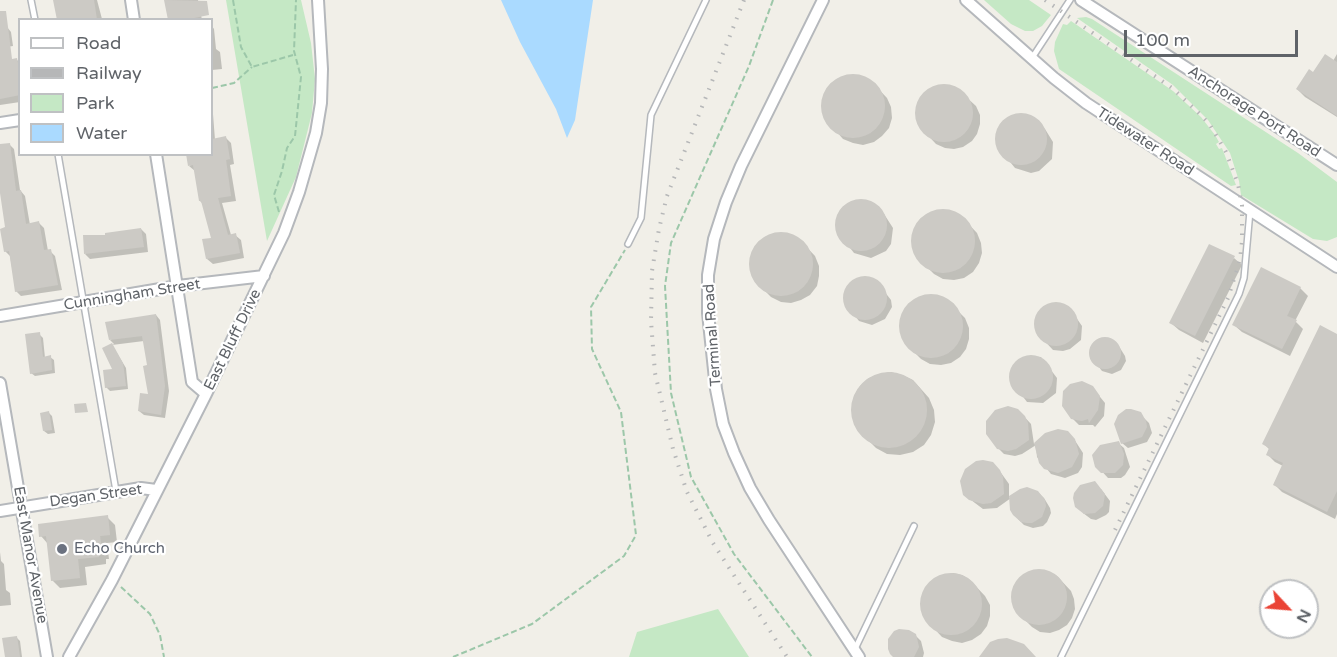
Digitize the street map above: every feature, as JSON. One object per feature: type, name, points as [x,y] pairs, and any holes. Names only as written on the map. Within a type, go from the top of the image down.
[{"type":"street","points":[[130,0],[134,18]]},
{"type":"street","name":"East Bluff Drive","points":[[69,657],[112,580],[206,394],[264,276],[299,192],[316,133],[321,103],[322,69],[318,0]]},
{"type":"street","name":"Terminal Road","points":[[823,0],[741,166],[726,202],[714,239],[708,275],[708,314],[716,389],[723,424],[734,453],[750,488],[769,520],[857,654]]},
{"type":"street","name":"Tidewater Road","points":[[966,0],[1086,103],[1337,267]]},
{"type":"street","name":"Anchorage Port Road","points":[[1081,0],[1337,165]]},
{"type":"street","points":[[0,123],[18,120]]},
{"type":"street","points":[[156,156],[192,382],[206,394]]},
{"type":"street","name":"Cunningham Street","points":[[0,316],[178,286],[264,276]]},
{"type":"street","name":"East Manor Avenue","points":[[0,382],[47,657]]},
{"type":"street","name":"Degan Street","points":[[0,511],[116,491],[141,488],[156,490]]},
{"type":"lane","points":[[32,0],[35,18]]},
{"type":"lane","points":[[628,244],[641,219],[651,115],[706,0]]},
{"type":"lane","points":[[1032,58],[1070,0]]},
{"type":"lane","points":[[58,156],[116,491]]},
{"type":"lane","points":[[1061,657],[1239,294],[1244,279],[1250,211]]},
{"type":"lane","points":[[857,654],[914,526]]},
{"type":"path","points":[[233,0],[241,47],[252,67]]},
{"type":"path","points":[[279,214],[274,195],[287,148],[295,136],[301,77],[295,54],[296,0]]},
{"type":"path","points":[[213,88],[234,83],[252,67],[295,54]]},
{"type":"path","points":[[453,657],[532,624],[624,556],[636,535],[621,412],[592,348],[591,308],[628,244]]},
{"type":"path","points":[[112,580],[131,594],[150,614],[160,635],[164,657]]},
{"type":"green space","points":[[226,0],[301,0],[311,43],[315,79],[312,113],[296,177],[267,241]]},
{"type":"green space","points":[[984,0],[1029,0],[1051,15],[1042,26],[1033,31],[1025,31],[1011,24]]},
{"type":"green space","points":[[1086,17],[1298,153],[1337,182],[1337,237],[1327,241],[1313,239],[1241,195],[1230,153],[1208,120],[1173,85],[1077,18]]},
{"type":"green space","points":[[1071,21],[1173,91],[1201,117],[1219,142],[1216,144],[1219,149],[1222,148],[1236,185],[1231,186],[1059,69],[1054,51],[1055,42],[1063,24],[1067,25]]},
{"type":"green space","points":[[718,609],[749,657],[629,657],[637,632]]},
{"type":"water","points":[[501,0],[593,0],[575,120],[567,138],[556,109],[520,42]]},
{"type":"building","points":[[53,0],[94,0],[97,18],[57,18]]},
{"type":"building","points":[[164,0],[207,1],[209,15],[194,18],[168,18]]},
{"type":"building","points":[[0,11],[6,11],[12,59],[17,58],[18,63],[18,95],[0,99]]},
{"type":"building","points":[[1325,54],[1337,62],[1337,116],[1296,89],[1309,69],[1313,72]]},
{"type":"building","points":[[853,74],[871,80],[879,88],[885,106],[879,124],[871,132],[853,138],[835,132],[827,124],[821,106],[827,88],[835,80]]},
{"type":"building","points":[[938,84],[950,84],[965,92],[973,107],[973,119],[965,134],[950,142],[938,142],[923,134],[915,119],[915,107],[923,92]]},
{"type":"building","points":[[1021,113],[1035,117],[1043,125],[1047,139],[1043,153],[1035,161],[1021,165],[1007,161],[999,153],[995,139],[999,125],[1007,117]]},
{"type":"building","points":[[226,136],[230,159],[226,160],[231,196],[218,198],[228,235],[236,233],[240,253],[206,259],[202,239],[211,238],[201,201],[199,201],[193,165],[188,166],[186,156],[213,156],[213,139]]},
{"type":"building","points":[[10,143],[16,191],[21,190],[26,224],[39,221],[44,250],[51,249],[58,285],[15,292],[9,251],[4,252],[0,229],[5,227],[0,193],[0,144]]},
{"type":"building","points":[[861,199],[875,203],[883,211],[887,225],[883,239],[875,247],[861,251],[847,247],[839,239],[835,225],[839,211],[847,203]]},
{"type":"building","points":[[943,209],[961,215],[969,223],[975,241],[969,259],[961,267],[943,273],[925,267],[917,259],[911,241],[917,223],[925,215]]},
{"type":"building","points":[[141,228],[144,247],[84,254],[83,235],[105,235],[105,233]]},
{"type":"building","points":[[781,232],[799,238],[807,246],[813,264],[807,282],[799,290],[781,296],[763,290],[755,282],[749,264],[755,246],[763,238]]},
{"type":"building","points":[[1209,244],[1235,256],[1195,336],[1169,323]]},
{"type":"building","points":[[1261,267],[1301,287],[1287,316],[1297,320],[1282,349],[1232,325]]},
{"type":"building","points":[[865,276],[880,283],[887,298],[880,313],[865,320],[850,313],[843,298],[850,283]]},
{"type":"building","points":[[931,294],[949,300],[957,308],[963,326],[957,344],[949,352],[931,358],[913,352],[905,344],[899,326],[905,308],[913,300]]},
{"type":"building","points":[[1056,302],[1071,309],[1078,324],[1071,339],[1056,346],[1041,339],[1034,324],[1041,309]]},
{"type":"building","points":[[156,314],[165,386],[161,415],[138,411],[140,393],[148,394],[143,366],[147,365],[142,336],[109,340],[105,322]]},
{"type":"building","points":[[1320,325],[1337,334],[1337,491],[1327,512],[1273,485],[1283,463],[1266,455],[1269,448],[1262,444]]},
{"type":"building","points":[[40,332],[43,357],[51,355],[52,370],[30,374],[25,334]]},
{"type":"building","points":[[1105,337],[1116,342],[1121,353],[1116,364],[1105,369],[1094,364],[1089,353],[1094,342]]},
{"type":"building","points":[[112,343],[123,363],[126,386],[105,388],[103,370],[112,369],[102,348]]},
{"type":"building","points":[[1031,355],[1047,361],[1053,377],[1047,393],[1031,399],[1015,393],[1009,377],[1015,361]]},
{"type":"building","points":[[897,372],[910,378],[921,389],[927,402],[925,425],[910,442],[897,448],[881,448],[868,442],[853,425],[851,402],[857,389],[874,374]]},
{"type":"building","points":[[1082,381],[1093,386],[1100,396],[1098,410],[1089,423],[1088,419],[1082,421],[1071,419],[1062,406],[1063,391],[1070,384]]},
{"type":"building","points":[[86,403],[88,412],[75,413],[74,404]]},
{"type":"building","points":[[1008,406],[1018,409],[1025,416],[1028,423],[1029,440],[1016,449],[1008,451],[997,449],[986,434],[986,421],[995,410]]},
{"type":"building","points":[[1126,409],[1141,412],[1147,427],[1142,437],[1121,444],[1114,424],[1118,415]]},
{"type":"building","points":[[49,411],[52,430],[43,431],[40,413]]},
{"type":"building","points":[[1058,429],[1068,431],[1075,439],[1079,454],[1072,467],[1058,473],[1044,469],[1039,463],[1034,443],[1045,433]]},
{"type":"building","points":[[1119,441],[1124,454],[1123,465],[1115,473],[1101,473],[1095,467],[1092,455],[1100,445]]},
{"type":"building","points":[[976,461],[993,462],[1000,470],[1003,477],[1004,494],[991,503],[983,504],[969,500],[963,495],[960,481],[965,469]]},
{"type":"building","points":[[1095,481],[1105,494],[1103,506],[1095,513],[1084,514],[1075,507],[1074,493],[1080,485]]},
{"type":"building","points":[[1027,487],[1038,491],[1045,500],[1046,506],[1042,517],[1032,523],[1021,522],[1010,510],[1009,496]]},
{"type":"building","name":"Echo Church","points":[[108,515],[110,535],[100,536],[102,551],[99,552],[99,557],[78,559],[80,578],[51,581],[46,536],[39,537],[38,524]]},
{"type":"building","points":[[1033,569],[1045,569],[1055,573],[1063,581],[1067,597],[1063,613],[1055,621],[1045,625],[1033,625],[1023,621],[1015,613],[1011,603],[1011,591],[1015,581],[1023,573]]},
{"type":"building","points":[[945,573],[957,573],[973,582],[980,592],[982,604],[980,616],[973,626],[957,635],[945,635],[934,630],[925,621],[920,610],[920,598],[925,587],[934,578]]},
{"type":"building","points":[[909,630],[916,634],[919,647],[914,657],[893,657],[890,654],[888,639],[894,631]]},
{"type":"building","points":[[17,636],[20,657],[5,657],[2,638]]},
{"type":"building","points":[[1007,638],[1024,644],[1036,657],[979,657],[990,642]]},
{"type":"railway","points":[[744,0],[667,196],[652,271],[651,321],[655,373],[673,449],[687,492],[713,543],[787,657]]},
{"type":"railway","points":[[1045,0],[1172,88],[1200,114],[1210,125],[1226,152],[1238,184],[1242,205],[1240,260],[1228,298],[1115,530]]},
{"type":"place","name":"Echo Church","points":[[62,549]]}]
